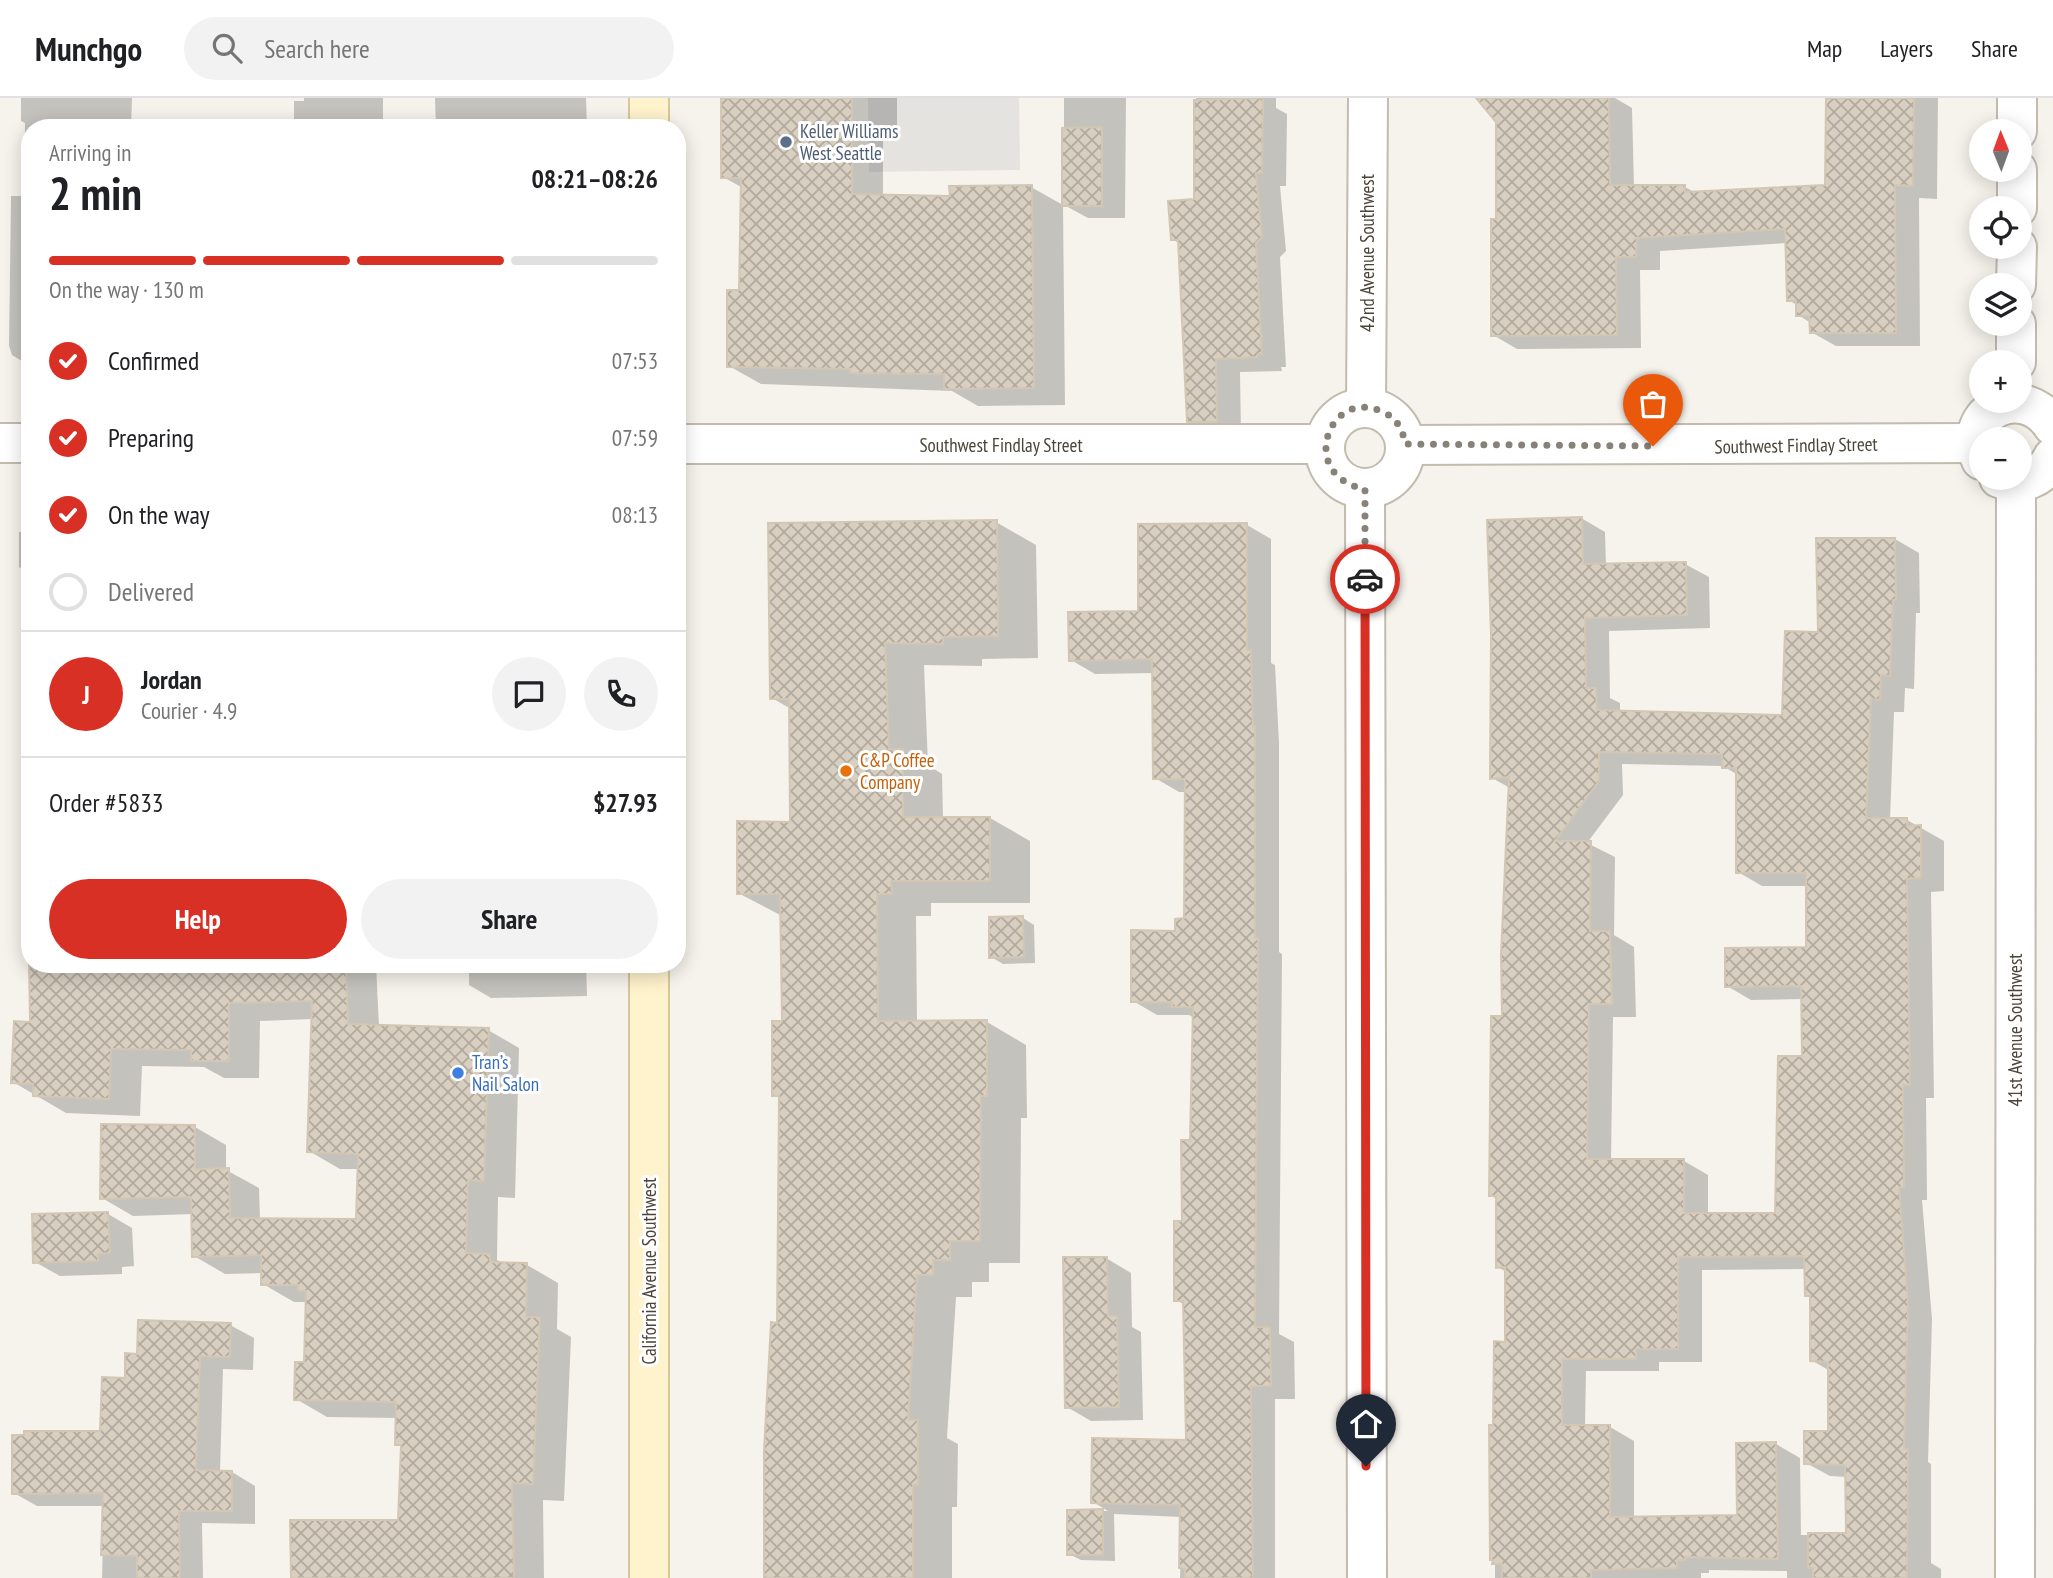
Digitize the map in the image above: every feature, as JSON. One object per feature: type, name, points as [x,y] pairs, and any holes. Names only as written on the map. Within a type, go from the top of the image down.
[{"type":"main road","points":[[649,98],[649,119]]},
{"type":"main road","name":"California Avenue Southwest","points":[[649,973],[649,1578]]},
{"type":"street","name":"42nd Avenue Southwest","points":[[1366,408],[1368,98]]},
{"type":"street","points":[[2017,98],[2017,119]]},
{"type":"street","points":[[2032,406],[2053,426]]},
{"type":"street","points":[[1366,408],[1384,412],[1394,419],[1401,429],[1405,444],[1401,467],[1393,476],[1365,489],[1342,480],[1332,471],[1326,458],[1325,444],[1336,419],[1347,412],[1366,408]]},
{"type":"street","points":[[0,443],[21,443]]},
{"type":"street","name":"Southwest Findlay Street","points":[[686,444],[1325,444]]},
{"type":"street","name":"Southwest Findlay Street","points":[[1405,444],[1969,451]]},
{"type":"street","points":[[2032,476],[2040,475],[2053,457]]},
{"type":"street","points":[[1365,489],[1367,1578]]},
{"type":"street","name":"41st Avenue Southwest","points":[[2008,490],[2015,1578]]},
{"type":"shaded area","points":[[868,98],[1019,98],[1020,170],[869,172]]},
{"type":"building","points":[[721,98],[852,98],[852,194],[950,196],[949,186],[1032,185],[1034,388],[944,389],[944,374],[727,367],[727,290],[739,290],[741,178],[721,178]]},
{"type":"building","points":[[1263,98],[1262,173],[1256,173],[1262,237],[1256,243],[1262,354],[1258,354],[1258,357],[1216,359],[1217,422],[1187,422],[1178,240],[1171,240],[1168,201],[1194,199],[1194,100]]},
{"type":"building","points":[[1476,98],[1609,98],[1610,185],[1685,185],[1685,192],[1825,185],[1826,98],[1914,98],[1913,186],[1895,185],[1896,333],[1810,333],[1809,316],[1796,316],[1796,301],[1787,301],[1785,229],[1637,238],[1636,257],[1616,257],[1617,335],[1491,336],[1491,219],[1496,219],[1496,122]]},
{"type":"building","points":[[1102,127],[1102,206],[1062,206],[1062,128]]},
{"type":"building","points":[[1582,517],[1583,564],[1686,562],[1687,615],[1585,618],[1586,688],[1596,688],[1597,710],[1782,715],[1785,631],[1818,632],[1816,538],[1895,538],[1896,600],[1893,600],[1890,676],[1881,675],[1880,700],[1871,699],[1866,818],[1907,818],[1907,826],[1921,825],[1921,878],[1907,879],[1910,1085],[1903,1085],[1904,1187],[1899,1187],[1908,1304],[1904,1449],[1908,1449],[1907,1578],[1813,1578],[1813,1568],[1808,1568],[1808,1533],[1846,1533],[1845,1465],[1804,1464],[1804,1431],[1828,1431],[1828,1362],[1810,1361],[1810,1296],[1805,1296],[1804,1256],[1678,1257],[1678,1349],[1636,1349],[1636,1359],[1562,1359],[1562,1425],[1610,1425],[1610,1517],[1737,1515],[1736,1443],[1776,1442],[1778,1559],[1685,1557],[1685,1560],[1677,1560],[1677,1568],[1591,1570],[1591,1578],[1502,1578],[1502,1564],[1492,1564],[1493,1560],[1490,1560],[1489,1425],[1493,1425],[1494,1341],[1505,1342],[1505,1267],[1496,1268],[1496,1196],[1489,1196],[1491,1016],[1502,1016],[1501,955],[1509,777],[1490,779],[1491,634],[1487,520]],"holes":[[[1599,752],[1722,754],[1722,768],[1736,768],[1736,873],[1806,873],[1806,947],[1725,948],[1725,987],[1801,986],[1802,1056],[1778,1056],[1775,1213],[1684,1213],[1684,1159],[1587,1159],[1589,1004],[1612,1004],[1610,931],[1590,931],[1591,841],[1555,841],[1599,781]]]},
{"type":"building","points":[[997,520],[998,636],[943,637],[943,644],[885,643],[889,749],[903,749],[903,817],[990,817],[990,881],[891,881],[892,894],[877,894],[878,1021],[987,1020],[987,1096],[981,1096],[980,1241],[950,1241],[950,1260],[933,1260],[933,1275],[917,1275],[908,1420],[918,1420],[918,1485],[913,1485],[913,1578],[764,1578],[764,1451],[771,1322],[777,1323],[779,1096],[772,1096],[772,1021],[782,1021],[780,894],[737,894],[737,821],[790,822],[789,699],[770,699],[768,523]]},
{"type":"building","points":[[1247,523],[1247,650],[1251,650],[1255,727],[1255,938],[1258,938],[1255,1327],[1270,1327],[1271,1386],[1251,1386],[1253,1578],[1185,1578],[1185,1569],[1179,1568],[1180,1505],[1091,1503],[1092,1438],[1186,1440],[1183,1301],[1174,1301],[1174,1221],[1182,1221],[1181,1140],[1190,1140],[1193,1007],[1172,1007],[1172,1002],[1131,1002],[1131,930],[1175,931],[1175,919],[1184,918],[1185,779],[1153,779],[1152,659],[1069,661],[1068,612],[1138,611],[1138,524]]},
{"type":"building","points":[[1023,916],[1024,957],[989,958],[989,917]]},
{"type":"building","points":[[29,973],[346,973],[348,1024],[489,1028],[484,1181],[468,1180],[466,1253],[490,1254],[490,1262],[527,1263],[526,1317],[540,1317],[533,1484],[512,1483],[514,1578],[291,1578],[290,1520],[398,1520],[401,1445],[395,1445],[396,1402],[294,1400],[295,1362],[304,1362],[306,1291],[298,1291],[298,1285],[261,1285],[261,1255],[192,1257],[191,1197],[100,1199],[101,1124],[195,1125],[195,1169],[229,1168],[230,1218],[356,1219],[358,1154],[307,1152],[312,1001],[229,1003],[229,1061],[191,1061],[191,1050],[111,1049],[109,1099],[33,1096],[33,1084],[11,1083],[14,1021],[30,1022]]},
{"type":"building","points":[[108,1212],[110,1253],[98,1254],[98,1261],[33,1263],[32,1214]]},
{"type":"building","points":[[1063,1257],[1107,1257],[1108,1316],[1117,1316],[1119,1407],[1065,1408]]},
{"type":"building","points":[[138,1320],[231,1323],[230,1357],[200,1356],[196,1470],[232,1471],[232,1511],[179,1511],[180,1578],[137,1578],[137,1556],[101,1555],[103,1493],[12,1494],[12,1435],[24,1435],[24,1431],[100,1431],[102,1377],[125,1378],[125,1353],[137,1354]]},
{"type":"building","points":[[1103,1509],[1103,1555],[1067,1555],[1067,1510]]},
{"type":"way so far","points":[[1365,579],[1365,489],[1342,480],[1332,471],[1326,458],[1325,444],[1329,431],[1336,419],[1347,412],[1372,408],[1384,412],[1394,419],[1401,429],[1405,444],[1653,446]]},
{"type":"place","name":"Keller Williams West Seattle","points":[[786,142]]},
{"type":"place","name":"C&P Coffee Company","points":[[846,771]]},
{"type":"place","name":"Tran’s Nail Salon","points":[[458,1073]]},
{"type":"route","points":[[1365,579],[1366,1466]]}]
